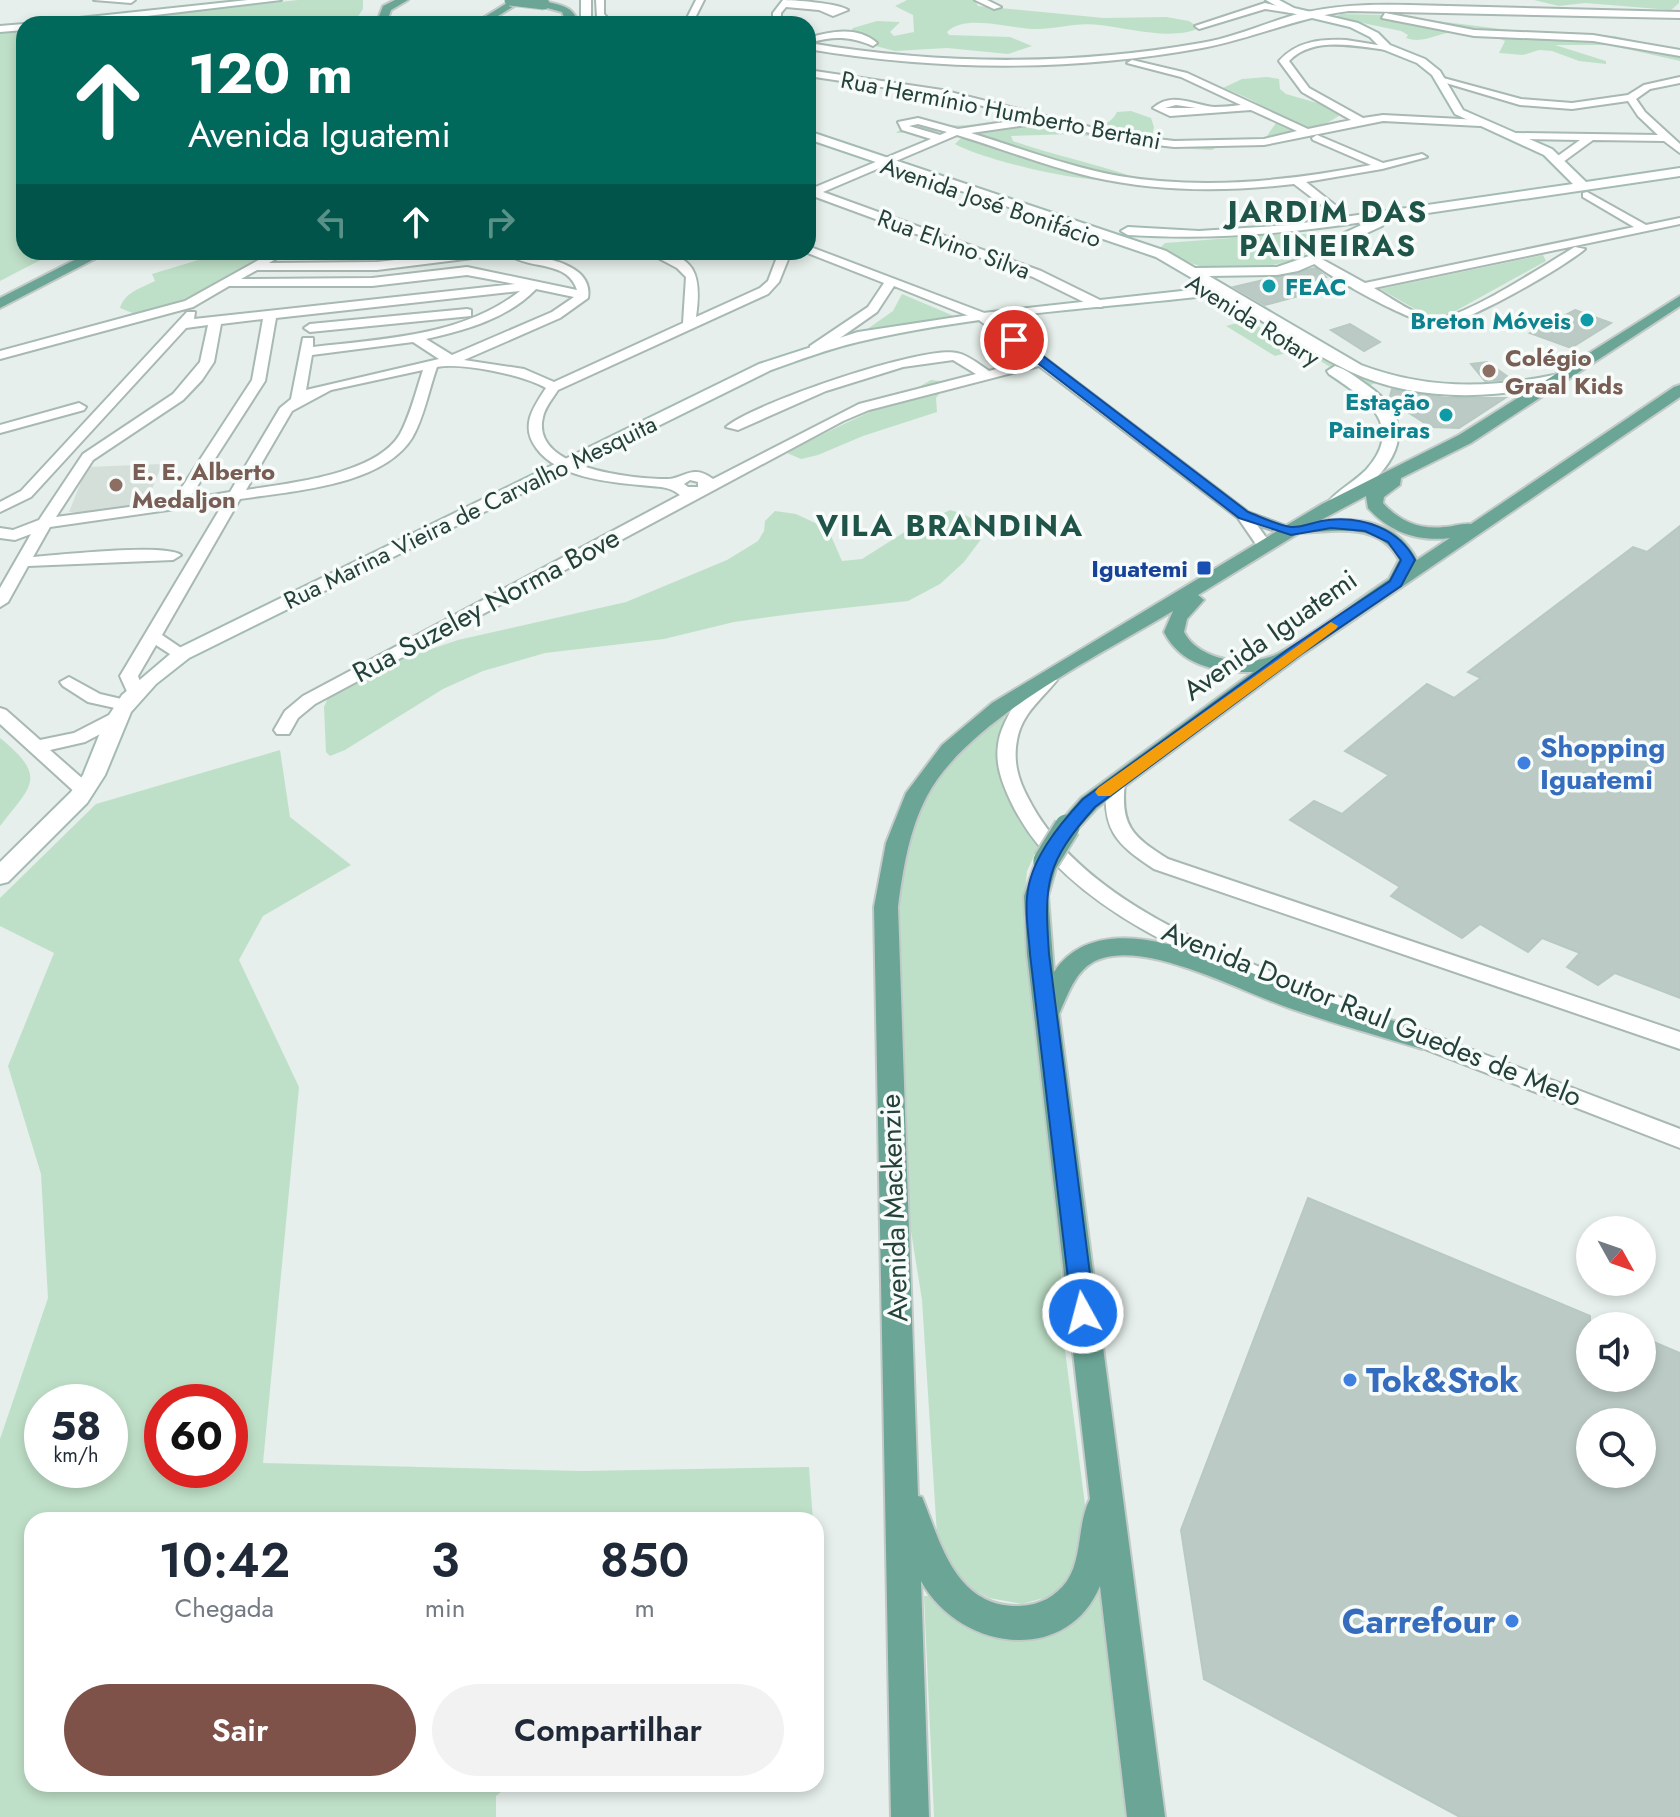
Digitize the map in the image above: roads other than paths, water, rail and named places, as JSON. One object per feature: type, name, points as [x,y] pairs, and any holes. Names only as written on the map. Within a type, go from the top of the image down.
[{"type":"main road","points":[[126,16],[276,0]]},
{"type":"main road","points":[[372,8],[385,0]]},
{"type":"main road","points":[[384,16],[387,8],[403,0]]},
{"type":"main road","points":[[510,0],[586,5]]},
{"type":"main road","points":[[493,16],[519,0]]},
{"type":"main road","points":[[497,16],[531,0]]},
{"type":"main road","points":[[1271,0],[1291,10],[1354,25],[1374,35],[1386,47],[1421,61],[1442,84],[1459,112],[1517,136],[1559,160],[1584,190]]},
{"type":"main road","points":[[549,1],[570,16]]},
{"type":"main road","name":"Avenida José Bonifácio","points":[[816,140],[1063,220],[1194,272],[1210,289]]},
{"type":"main road","name":"Avenida José Bonifácio","points":[[884,162],[1133,247],[1172,270]]},
{"type":"main road","name":"Avenida José Bonifácio","points":[[1063,220],[1143,233],[1199,235],[1298,227],[1442,205],[1584,190],[1680,172]]},
{"type":"main road","points":[[1172,270],[1230,273],[1277,271],[1314,259],[1334,243],[1363,228],[1442,205]]},
{"type":"main road","points":[[1298,227],[1321,233],[1334,243]]},
{"type":"main road","points":[[1133,247],[1159,238],[1199,235]]},
{"type":"main road","points":[[0,294],[67,260]]},
{"type":"main road","points":[[0,304],[85,260]]},
{"type":"main road","name":"Avenida Rotary","points":[[1172,270],[1355,368],[1380,378],[1426,388],[1483,392],[1516,389],[1554,380]]},
{"type":"main road","points":[[1210,289],[1230,273]]},
{"type":"main road","name":"Rua Marina Vieira de Carvalho Mesquita","points":[[121,713],[182,654],[765,367],[852,332],[1210,289]]},
{"type":"main road","name":"Avenida Rotary","points":[[1210,289],[1356,385],[1380,405],[1388,418],[1392,439],[1384,461],[1364,484],[1328,508]]},
{"type":"main road","points":[[1486,519],[1456,532],[1424,533],[1390,521],[1374,504],[1375,495],[1680,300]]},
{"type":"main road","points":[[1356,385],[1374,387],[1383,382],[1380,378]]},
{"type":"main road","name":"Avenida Iguatemi","points":[[1046,1017],[1036,896],[1046,861],[1067,827],[1089,803],[1295,651],[1680,390]]},
{"type":"main road","points":[[1058,672],[1328,508],[1465,439]]},
{"type":"main road","points":[[1291,531],[1352,524],[1386,535],[1401,546],[1408,560],[1396,583]]},
{"type":"main road","points":[[1228,570],[1220,582],[1174,618],[1171,625],[1179,642],[1204,659],[1244,668],[1266,664],[1295,651]]},
{"type":"main road","name":"Avenida Mackenzie","points":[[910,1817],[886,907],[893,853],[915,797],[950,747],[999,708],[1058,672]]},
{"type":"main road","points":[[0,876],[85,791],[98,770],[121,713]]},
{"type":"main road","points":[[1146,1817],[1046,1017],[1063,973],[1078,959],[1105,948],[1139,947],[1422,1039]]},
{"type":"main road","points":[[903,1488],[926,1554],[951,1595],[977,1615],[998,1622],[1024,1625],[1057,1614],[1078,1593],[1096,1544],[1106,1480]]},
{"type":"street","points":[[98,0],[131,0]]},
{"type":"street","points":[[979,0],[997,7]]},
{"type":"street","points":[[786,2],[822,8]]},
{"type":"street","points":[[1199,26],[1265,6],[1291,10]]},
{"type":"street","points":[[1373,8],[1377,14],[1465,32],[1593,38],[1680,53]]},
{"type":"street","points":[[816,46],[874,56],[1007,63],[1031,72],[1057,73],[1076,69],[1081,59],[1134,59],[1239,38],[1310,14],[1373,8],[1680,15]]},
{"type":"street","points":[[816,40],[833,35],[853,35],[873,43],[858,47],[822,48]]},
{"type":"street","points":[[1646,45],[1665,40]]},
{"type":"street","points":[[1359,120],[1303,88],[1289,73],[1284,61],[1289,53],[1317,45],[1386,47]]},
{"type":"street","points":[[858,47],[874,56]]},
{"type":"street","points":[[1134,59],[1184,75],[1382,166]]},
{"type":"street","name":"Rua Hermínio Humberto Bertani","points":[[816,74],[906,86],[1017,111],[1033,119]]},
{"type":"street","points":[[1609,136],[1647,87],[1680,80]]},
{"type":"street","points":[[1442,84],[1545,105],[1603,104],[1631,110],[1680,150]]},
{"type":"street","points":[[1211,109],[1254,107]]},
{"type":"street","name":"Rua Hermínio Humberto Bertani","points":[[956,132],[1049,119],[1122,138],[1174,144],[1232,145],[1313,136],[1359,120],[1404,118],[1480,123]]},
{"type":"street","points":[[939,138],[902,124],[918,121],[1119,179],[1204,186],[1254,186],[1297,181],[1422,157]]},
{"type":"street","points":[[816,190],[956,132]]},
{"type":"street","points":[[1517,136],[1667,138]]},
{"type":"street","points":[[1559,160],[1591,137]]},
{"type":"street","points":[[1297,181],[1336,211]]},
{"type":"street","points":[[1584,190],[1645,229]]},
{"type":"street","name":"Rua Elvino Silva","points":[[816,194],[1037,274],[1098,304]]},
{"type":"street","points":[[1363,287],[1680,221]]},
{"type":"street","points":[[1314,259],[1418,318],[1440,322],[1456,318],[1593,241]]},
{"type":"street","points":[[816,254],[983,317],[1243,515],[1265,547]]},
{"type":"street","points":[[0,355],[189,304],[269,260]]},
{"type":"street","points":[[391,260],[394,265]]},
{"type":"street","points":[[258,267],[394,265],[416,260]]},
{"type":"street","points":[[538,260],[572,272],[583,284],[584,295]]},
{"type":"street","points":[[672,260],[692,272],[695,283],[689,324]]},
{"type":"street","points":[[702,490],[680,491],[676,484],[606,478],[566,464],[543,446],[534,422],[553,387],[764,291],[773,282],[779,260]]},
{"type":"street","points":[[230,283],[372,282],[467,271],[584,295]]},
{"type":"street","name":"Rua Marina Vieira de Carvalho Mesquita","points":[[852,332],[887,292],[891,281]]},
{"type":"street","points":[[186,324],[536,287]]},
{"type":"street","points":[[306,352],[417,339],[514,305],[536,287]]},
{"type":"street","points":[[40,751],[75,749],[121,713],[129,676],[287,408],[298,400],[349,381],[452,360],[556,315],[584,295]]},
{"type":"street","points":[[2,513],[26,494],[186,324],[193,310],[189,304]]},
{"type":"street","points":[[692,305],[712,310],[726,309]]},
{"type":"street","points":[[298,400],[314,309]]},
{"type":"street","points":[[310,328],[473,313],[481,318]]},
{"type":"street","points":[[178,505],[258,381],[270,315]]},
{"type":"street","points":[[0,602],[32,544],[41,518],[88,457],[178,397],[197,377],[207,362],[215,322]]},
{"type":"street","points":[[417,339],[452,360],[482,368],[519,370],[553,387]]},
{"type":"street","points":[[733,427],[821,388],[901,363],[955,356],[987,375]]},
{"type":"street","name":"Rua Suzeley Norma Bove","points":[[283,730],[291,715],[309,700],[838,418],[888,400],[1043,361]]},
{"type":"street","points":[[2,513],[41,518],[178,505],[322,482],[351,474],[382,459],[406,436],[431,366]]},
{"type":"street","points":[[0,429],[79,407]]},
{"type":"street","points":[[26,494],[41,518]]},
{"type":"street","points":[[1243,515],[1291,531]]},
{"type":"street","points":[[7,534],[41,518]]},
{"type":"street","points":[[7,534],[32,544]]},
{"type":"street","points":[[22,562],[173,555]]},
{"type":"street","points":[[152,636],[182,654]]},
{"type":"street","name":"Avenida Doutor Raul Guedes de Melo","points":[[1058,672],[1023,703],[1007,741],[1006,769],[1021,809],[1066,864],[1101,893],[1148,921],[1246,969],[1680,1139]]},
{"type":"street","points":[[69,682],[121,713]]},
{"type":"street","points":[[0,714],[85,791]]},
{"type":"street","points":[[1116,782],[1112,811],[1116,827],[1125,839],[1161,864],[1680,1041]]},
{"type":"place","name":"FEAC","points":[[1269,286]]},
{"type":"place","name":"Breton Móveis","points":[[1587,320]]},
{"type":"place","name":"Colégio Graal Kids","points":[[1489,371]]},
{"type":"place","name":"Estação Paineiras","points":[[1446,415]]},
{"type":"place","name":"E. E. Alberto Medaljon","points":[[116,485]]},
{"type":"place","name":"Iguatemi","points":[[1204,568]]},
{"type":"place","name":"Shopping Iguatemi","points":[[1524,763]]},
{"type":"place","name":"Tok&Stok","points":[[1350,1380]]},
{"type":"place","name":"Carrefour","points":[[1512,1621]]},
{"type":"district","name":"JARDIM DAS PAINEIRAS","points":[[1328,228]]},
{"type":"district","name":"VILA BRANDINA","points":[[950,525]]}]
